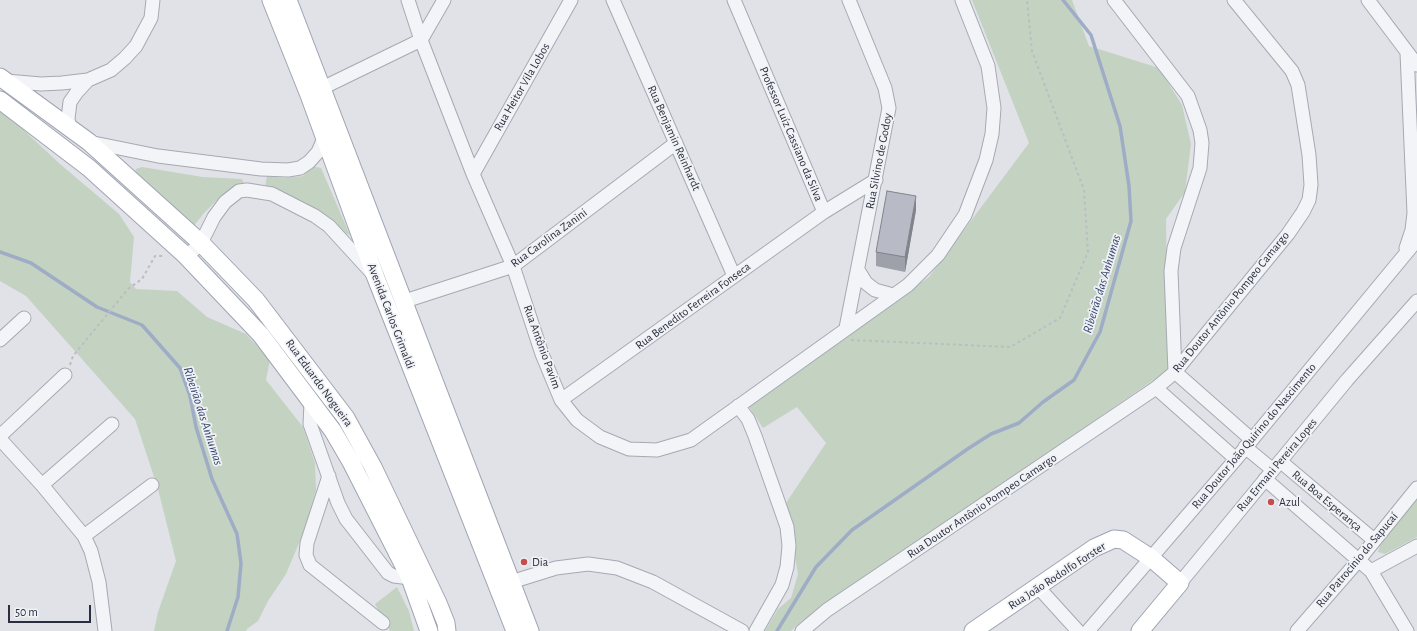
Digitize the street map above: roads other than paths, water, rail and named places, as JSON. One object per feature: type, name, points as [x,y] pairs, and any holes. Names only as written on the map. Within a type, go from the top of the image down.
[{"type":"main road","name":"Avenida Carlos Grimaldi","points":[[271,0],[315,92],[405,301],[530,631]]},
{"type":"main road","name":"Avenida Carlos Grimaldi","points":[[288,0],[315,92],[324,138],[376,278],[515,631]]},
{"type":"main road","name":"Rua Eduardo Nogueira","points":[[3,79],[89,142],[201,243],[256,300],[346,418],[373,467],[438,603],[446,623],[447,631]]},
{"type":"main road","name":"Rua Eduardo Nogueira","points":[[0,100],[89,168],[185,255],[261,335],[333,431],[351,462],[410,578],[429,631]]},
{"type":"main road","name":"Rua João Rodolfo Forster","points":[[973,631],[1094,548],[1114,539],[1123,540],[1151,558],[1180,582]]},
{"type":"main road","name":"Rua Ermani Pereira Lopes","points":[[1140,631],[1180,582]]},
{"type":"street","points":[[3,79],[41,84],[88,80],[110,70],[126,58],[136,46],[151,18],[154,0]]},
{"type":"street","name":"Rua Antônio Pavim","points":[[408,0],[421,40],[473,174],[513,266],[542,354],[562,400],[577,420],[600,437],[630,449],[657,450],[692,440],[846,328],[908,285],[938,255],[964,215],[986,160],[992,134],[994,108],[988,66],[962,0]]},
{"type":"street","points":[[315,92],[421,40],[444,0]]},
{"type":"street","name":"Rua Heitor Vila Lobos","points":[[473,174],[571,0]]},
{"type":"street","name":"Rua Benjamin Reinhardt","points":[[613,0],[734,276]]},
{"type":"street","name":"Professor Luíz Cassiano da Silva","points":[[734,0],[824,212],[876,180]]},
{"type":"street","name":"Rua Silvino de Godoy","points":[[846,328],[889,108],[886,88],[849,0]]},
{"type":"street","points":[[1114,0],[1188,96],[1200,130],[1202,143],[1200,168],[1174,248],[1171,271],[1175,372],[1248,443],[1272,470]]},
{"type":"street","name":"Rua Doutor Antônio Pompeo Camargo","points":[[802,631],[828,610],[1156,388],[1175,372],[1288,234],[1309,200],[1311,185],[1310,155],[1298,85],[1292,71],[1234,0]]},
{"type":"street","points":[[1368,0],[1417,65]]},
{"type":"street","points":[[1404,255],[1412,230],[1414,213],[1407,53]]},
{"type":"street","points":[[70,128],[68,115],[70,102],[88,80]]},
{"type":"street","points":[[89,142],[158,156],[261,169],[288,170],[300,168],[309,162],[318,152],[324,138]]},
{"type":"street","name":"Rua Carolina Zanini","points":[[405,301],[513,266],[676,143]]},
{"type":"street","points":[[256,190],[261,169]]},
{"type":"street","points":[[185,255],[194,250],[201,243],[214,217],[225,202],[239,191],[256,190],[277,197],[315,216],[329,226],[376,278]]},
{"type":"street","name":"Rua Benedito Ferreira Fonseca","points":[[562,400],[824,212]]},
{"type":"street","name":"Rua Doutor João Quirino do Nascimento","points":[[1088,631],[1236,459],[1417,240]]},
{"type":"street","points":[[858,270],[866,283],[876,290],[893,296]]},
{"type":"street","name":"Rua Ermani Pereira Lopes","points":[[1180,582],[1346,380],[1417,301]]},
{"type":"street","points":[[0,340],[24,318]]},
{"type":"street","points":[[65,375],[0,437],[84,536],[91,551],[99,582],[105,631]]},
{"type":"street","points":[[1156,388],[1236,459]]},
{"type":"street","points":[[312,402],[310,424],[346,519],[388,572],[394,576],[410,578]]},
{"type":"street","points":[[738,406],[748,419],[755,436],[787,527],[789,546],[787,567],[782,586],[756,631]]},
{"type":"street","points":[[42,485],[112,424]]},
{"type":"street","name":"Rua Boa Esperança","points":[[1272,470],[1374,540]]},
{"type":"street","name":"Rua Boa Esperança","points":[[1272,470],[1358,562],[1371,571],[1407,631]]},
{"type":"street","points":[[329,476],[307,543],[306,555],[310,565],[383,623]]},
{"type":"street","points":[[84,536],[152,485]]},
{"type":"street","name":"Rua Patrocínio do Sapucaí","points":[[1297,631],[1358,562],[1374,540],[1417,488]]},
{"type":"street","points":[[1371,571],[1417,546]]},
{"type":"street","points":[[511,582],[556,568],[588,564],[617,568],[653,582],[742,631]]},
{"type":"street","points":[[1038,587],[1078,631]]},
{"type":"waterway","name":"Ribeirão das Anhumas","points":[[777,631],[816,567],[852,530],[969,448],[991,434],[1019,423],[1043,402],[1074,380],[1100,332],[1131,221],[1129,186],[1120,126],[1091,35],[1063,0]]},
{"type":"waterway","name":"Ribeirão das Anhumas","points":[[0,252],[31,263],[97,307],[142,325],[180,368],[190,396],[196,427],[212,479],[237,534],[241,563],[238,597],[227,631]]},
{"type":"place","name":"Azul","points":[[1271,502]]},
{"type":"place","name":"Dia","points":[[524,562]]}]
